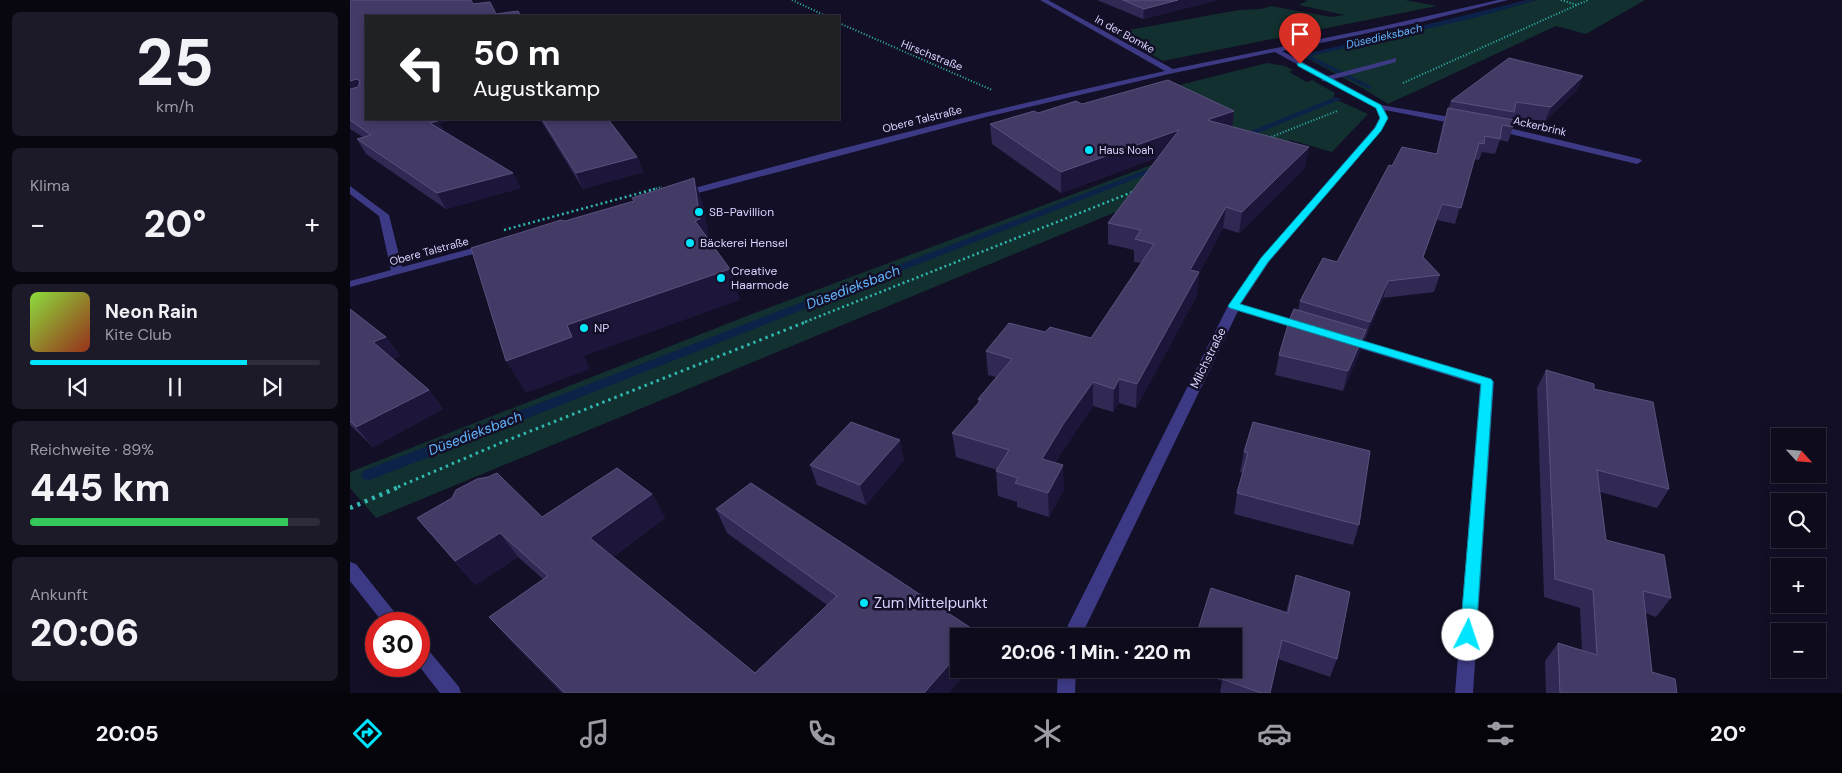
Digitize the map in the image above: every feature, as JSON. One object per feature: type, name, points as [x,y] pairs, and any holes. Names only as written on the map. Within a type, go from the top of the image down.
[{"type":"street","name":"In der Bomke","points":[[1042,0],[1171,72]]},
{"type":"street","name":"Obere Talstraße","points":[[673,197],[797,162],[1018,106],[1171,72],[1415,22],[1505,0]]},
{"type":"street","points":[[1276,50],[1325,79],[1379,107],[1472,124]]},
{"type":"street","points":[[1325,79],[1392,60]]},
{"type":"street","name":"Milchstraße","points":[[1076,628],[1234,306],[1265,260],[1378,129],[1384,118],[1379,107]]},
{"type":"street","name":"Ackerbrink","points":[[1491,128],[1528,134],[1637,161]]},
{"type":"street","points":[[350,188],[384,215],[397,271]]},
{"type":"street","name":"Obere Talstraße","points":[[350,284],[502,244]]},
{"type":"street","points":[[1234,306],[1318,331]]},
{"type":"street","points":[[1337,337],[1487,382],[1464,693]]},
{"type":"street","points":[[350,569],[385,612]]},
{"type":"street","points":[[430,666],[452,693]]},
{"type":"street","points":[[1066,693],[1067,678]]},
{"type":"path","points":[[792,0],[824,15]]},
{"type":"path","points":[[1561,0],[1578,5]]},
{"type":"path","points":[[1262,140],[1364,100],[1588,0]]},
{"type":"path","name":"Hirschstraße","points":[[840,23],[877,41],[971,79],[1008,98],[1018,106]]},
{"type":"path","points":[[350,508],[503,442],[1142,188]]},
{"type":"path","points":[[618,199],[622,205]]},
{"type":"green space","points":[[1305,0],[1405,0],[1437,6],[1163,61],[1112,33],[1271,6],[1331,17],[1344,15],[1299,5],[1307,1]]},
{"type":"green space","points":[[1537,0],[1645,0],[1586,34],[1556,26],[1388,104],[1303,56],[1479,16]]},
{"type":"green space","points":[[1267,63],[1285,66],[1293,70],[1289,72],[1307,82],[1312,80],[1335,93],[1333,98],[1368,114],[1332,152],[1290,140],[376,518],[350,488],[350,472],[757,312],[1240,132],[1156,91]]},
{"type":"building","points":[[350,0],[471,0],[473,4],[490,2],[496,14],[518,11],[520,15],[365,15],[365,120],[436,120],[438,121],[430,123],[513,173],[437,193],[357,139],[371,135],[350,120],[350,89],[358,87],[360,81],[357,79],[350,81]]},
{"type":"building","points":[[1123,0],[1178,0],[1144,9]]},
{"type":"building","points":[[1509,58],[1583,76],[1551,107],[1516,102],[1514,112],[1451,101]]},
{"type":"building","points":[[1168,80],[1234,111],[1207,120],[1309,147],[1242,212],[1226,207],[1190,270],[1199,272],[1137,384],[1119,379],[1114,389],[1093,382],[1064,423],[1042,459],[1063,465],[1048,493],[1015,483],[1018,478],[996,471],[1009,450],[952,433],[981,400],[978,399],[1012,359],[986,351],[1009,323],[1045,332],[1050,327],[1091,338],[1154,244],[1135,239],[1141,230],[1108,223],[1179,130],[1061,172],[990,124],[1034,111],[1038,113],[1076,101],[1082,104]]},
{"type":"building","points":[[1448,108],[1514,120],[1513,127],[1502,125],[1500,139],[1485,136],[1484,144],[1479,143],[1461,208],[1442,204],[1423,257],[1440,275],[1388,281],[1370,322],[1300,301],[1323,258],[1337,262],[1389,165],[1392,166],[1402,147],[1437,154]]},
{"type":"building","points":[[543,120],[609,120],[637,157],[576,173]]},
{"type":"building","name":"NP","points":[[694,178],[700,219],[695,221],[730,269],[567,325],[572,337],[506,361],[471,248],[561,220],[565,221],[634,201],[632,198]]},
{"type":"building","points":[[350,309],[386,337],[373,342],[429,390],[356,427],[350,421]]},
{"type":"building","points":[[1294,309],[1366,330],[1348,371],[1279,355]]},
{"type":"building","points":[[1546,370],[1594,384],[1594,389],[1653,402],[1669,489],[1597,470],[1606,540],[1664,555],[1671,598],[1643,591],[1652,672],[1675,679],[1677,693],[1560,693],[1558,643],[1597,655],[1593,590],[1555,579]]},
{"type":"building","points":[[851,422],[900,440],[860,485],[810,465]]},
{"type":"building","points":[[1253,422],[1370,451],[1359,525],[1237,493],[1248,453],[1244,452]]},
{"type":"building","points":[[617,468],[652,494],[590,538],[755,673],[837,596],[716,509],[751,483],[971,628],[950,628],[950,663],[924,693],[565,693],[489,617],[548,576],[500,533],[455,561],[417,518],[452,498],[456,490],[477,479],[497,473],[542,517]]},
{"type":"building","points":[[1296,575],[1350,592],[1337,659],[1282,640],[1270,693],[1261,693],[1222,679],[1242,678],[1242,628],[1198,628],[1211,588],[1288,613]]},
{"type":"waterway","name":"Düsedieksbach","points":[[1369,87],[1305,55],[1478,15],[1533,0]]},
{"type":"waterway","name":"Düsedieksbach","points":[[1237,138],[1338,99]]},
{"type":"waterway","name":"Düsedieksbach","points":[[368,475],[1159,168]]},
{"type":"place","name":"Haus Noah","points":[[1089,150]]},
{"type":"place","name":"SB-Pavillion","points":[[699,212]]},
{"type":"place","name":"Bäckerei Hensel","points":[[690,243]]},
{"type":"place","name":"Creative Haarmode","points":[[721,278]]},
{"type":"place","name":"NP","points":[[584,328]]},
{"type":"place","name":"Zum Mittelpunkt","points":[[864,603]]},
{"type":"route","points":[[1300,64],[1379,107],[1384,118],[1378,129],[1265,260],[1234,306],[1487,382],[1468,635]]}]
